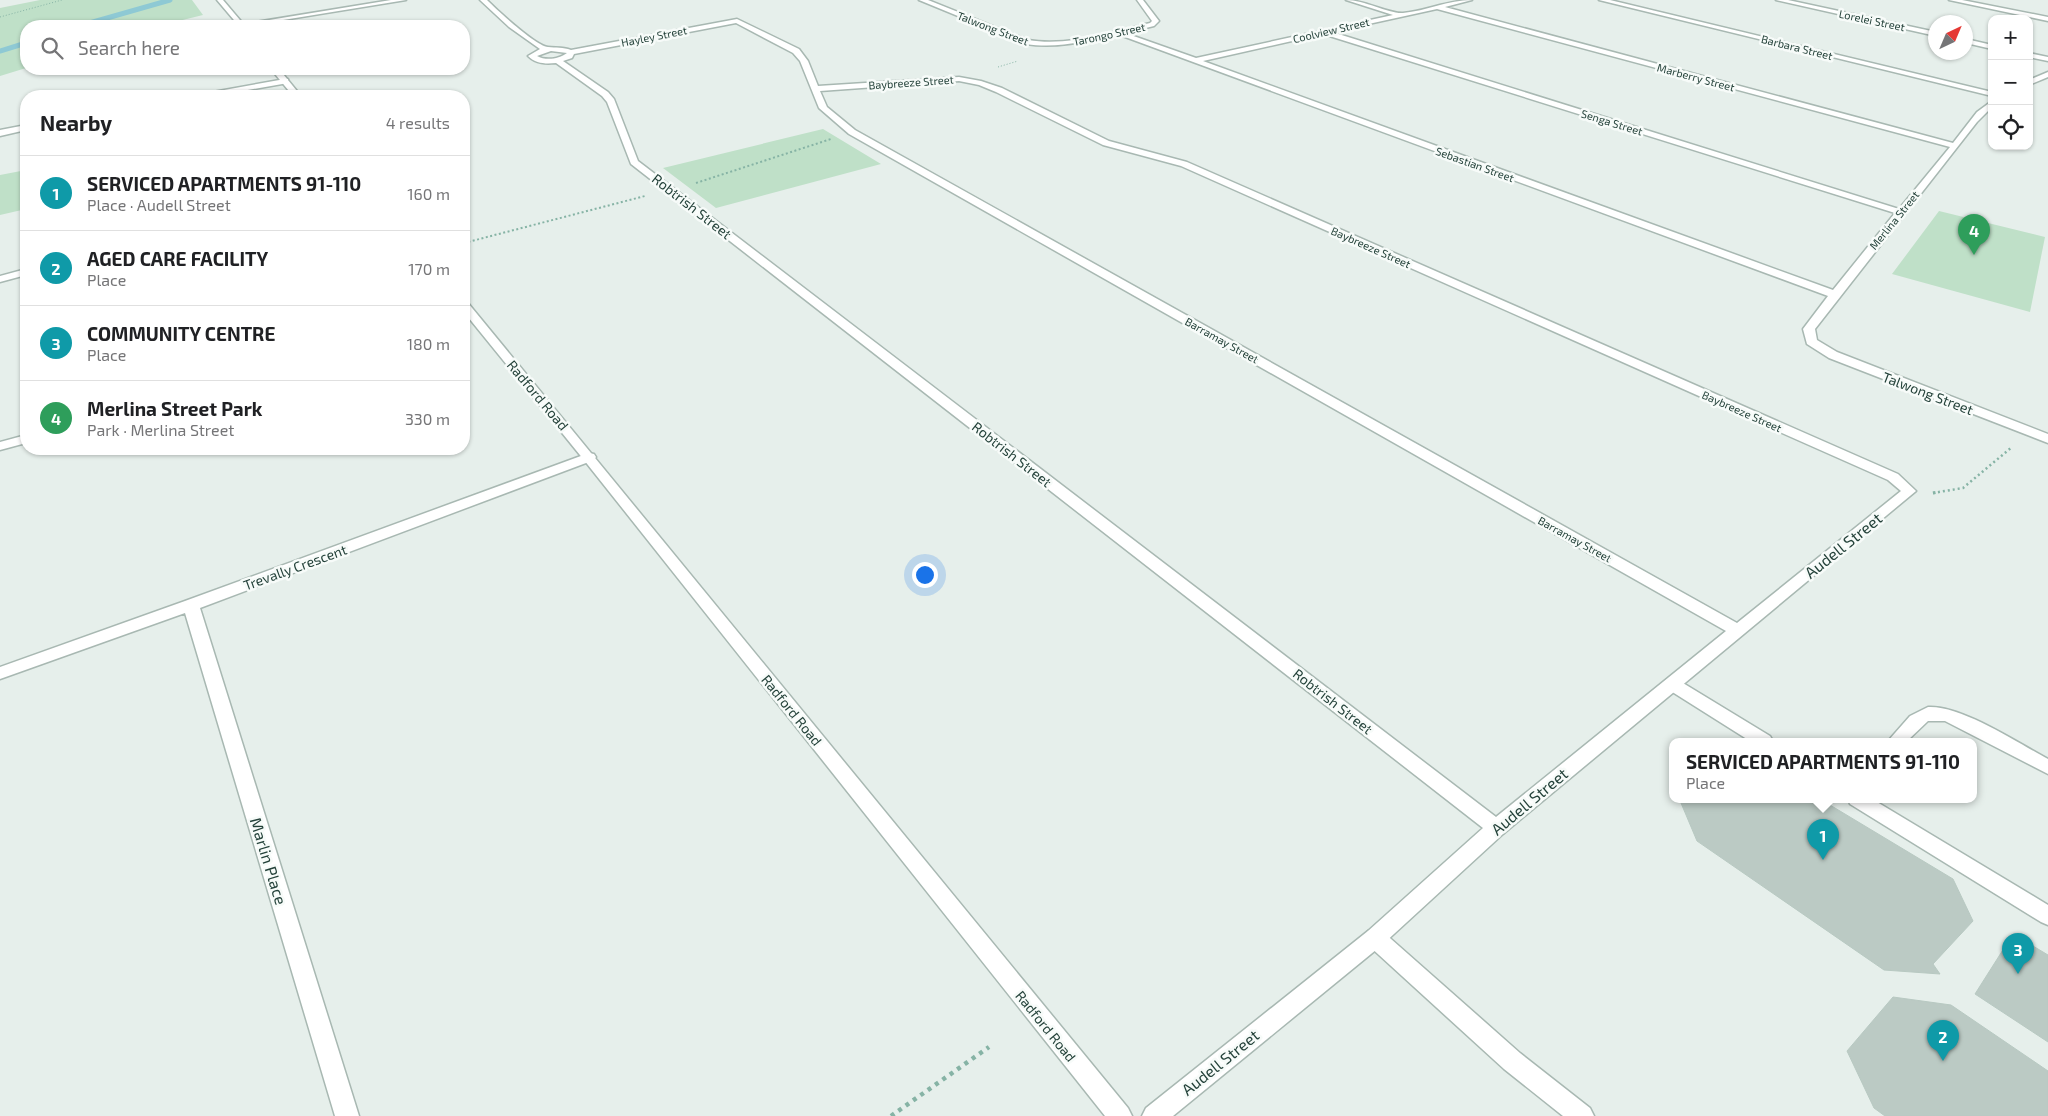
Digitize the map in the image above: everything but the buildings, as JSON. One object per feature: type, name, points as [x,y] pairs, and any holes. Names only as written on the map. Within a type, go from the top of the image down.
[{"type":"street","points":[[220,0],[237,20]]},
{"type":"street","points":[[279,20],[403,0]]},
{"type":"street","points":[[483,0],[511,26],[546,50]]},
{"type":"street","name":"Talwong Street","points":[[922,0],[1026,42],[1051,45],[1066,43]]},
{"type":"street","name":"Tarongo Street","points":[[1066,43],[1152,25],[1156,21],[1140,0]]},
{"type":"street","points":[[1349,0],[1401,15]]},
{"type":"street","name":"Coolview Street","points":[[1193,61],[1469,0]]},
{"type":"street","name":"Barbara Street","points":[[1602,0],[1988,93]]},
{"type":"street","name":"Lorelei Street","points":[[1779,0],[1928,32]]},
{"type":"street","points":[[1952,0],[2048,19]]},
{"type":"street","name":"Marberry Street","points":[[1436,7],[1955,146]]},
{"type":"street","name":"Hayley Street","points":[[571,52],[737,21]]},
{"type":"street","name":"Barramay Street","points":[[737,21],[796,52],[804,61],[823,108],[852,132],[1738,631]]},
{"type":"street","name":"Sebastian Street","points":[[1117,32],[1834,294]]},
{"type":"street","name":"Senga Street","points":[[1324,32],[1900,212]]},
{"type":"street","points":[[1973,43],[1988,46]]},
{"type":"street","points":[[561,49],[572,54],[557,60],[542,61],[532,58],[534,54],[546,50],[561,49]]},
{"type":"street","points":[[2033,56],[2048,59]]},
{"type":"street","name":"Robtrish Street","points":[[557,60],[606,94],[611,101],[634,162],[1496,828]]},
{"type":"street","points":[[2033,82],[2048,74]]},
{"type":"street","points":[[280,75],[292,90]]},
{"type":"street","name":"Baybreeze Street","points":[[815,89],[959,79],[981,83],[1000,90],[1106,142],[1184,164],[1893,477],[1909,491]]},
{"type":"street","points":[[235,90],[285,81]]},
{"type":"street","name":"Merlina Street","points":[[1811,342],[1809,329],[1834,294],[1984,109],[1989,105]]},
{"type":"street","points":[[0,133],[20,129]]},
{"type":"street","points":[[0,279],[20,274]]},
{"type":"street","name":"Radford Road","points":[[470,312],[589,457],[1120,1116]]},
{"type":"street","name":"Talwong Street","points":[[1811,342],[1833,356],[2048,439]]},
{"type":"street","points":[[0,446],[20,441]]},
{"type":"street","name":"Trevally Crescent","points":[[0,674],[589,457]]},
{"type":"street","name":"Audell Street","points":[[1154,1116],[1375,938],[1496,828],[1909,491]]},
{"type":"street","name":"Marlin Place","points":[[191,605],[347,1116]]},
{"type":"street","points":[[1672,684],[1759,738]]},
{"type":"street","points":[[1900,738],[1922,716],[1930,712],[1941,713],[1970,725],[2048,767]]},
{"type":"street","points":[[1864,803],[2048,916]]},
{"type":"street","points":[[1375,938],[1512,1060],[1582,1116]]},
{"type":"path","points":[[0,17],[62,0]]},
{"type":"path","points":[[959,79],[1035,56],[1051,45]]},
{"type":"path","points":[[695,183],[852,132]]},
{"type":"path","points":[[470,241],[648,196]]},
{"type":"path","points":[[1931,493],[1963,488],[2030,432]]},
{"type":"path","points":[[891,1116],[989,1047]]},
{"type":"green space","points":[[40,0],[192,0],[203,15],[183,20],[20,20],[20,70],[0,76],[0,8]]},
{"type":"green space","points":[[823,129],[881,164],[716,208],[663,168]]},
{"type":"green space","points":[[20,171],[20,210],[0,215],[0,175]]},
{"type":"green space","points":[[1939,211],[2045,237],[2030,312],[1892,274]]},
{"type":"waterway","points":[[100,20],[170,0]]},
{"type":"waterway","points":[[0,51],[20,45]]},
{"type":"place","name":"Merlina Street Park","points":[[1974,255]]},
{"type":"place","name":"SERVICED APARTMENTS 91-110","points":[[1823,860]]},
{"type":"place","name":"COMMUNITY CENTRE","points":[[2018,974]]},
{"type":"place","name":"AGED CARE FACILITY","points":[[1943,1061]]}]
